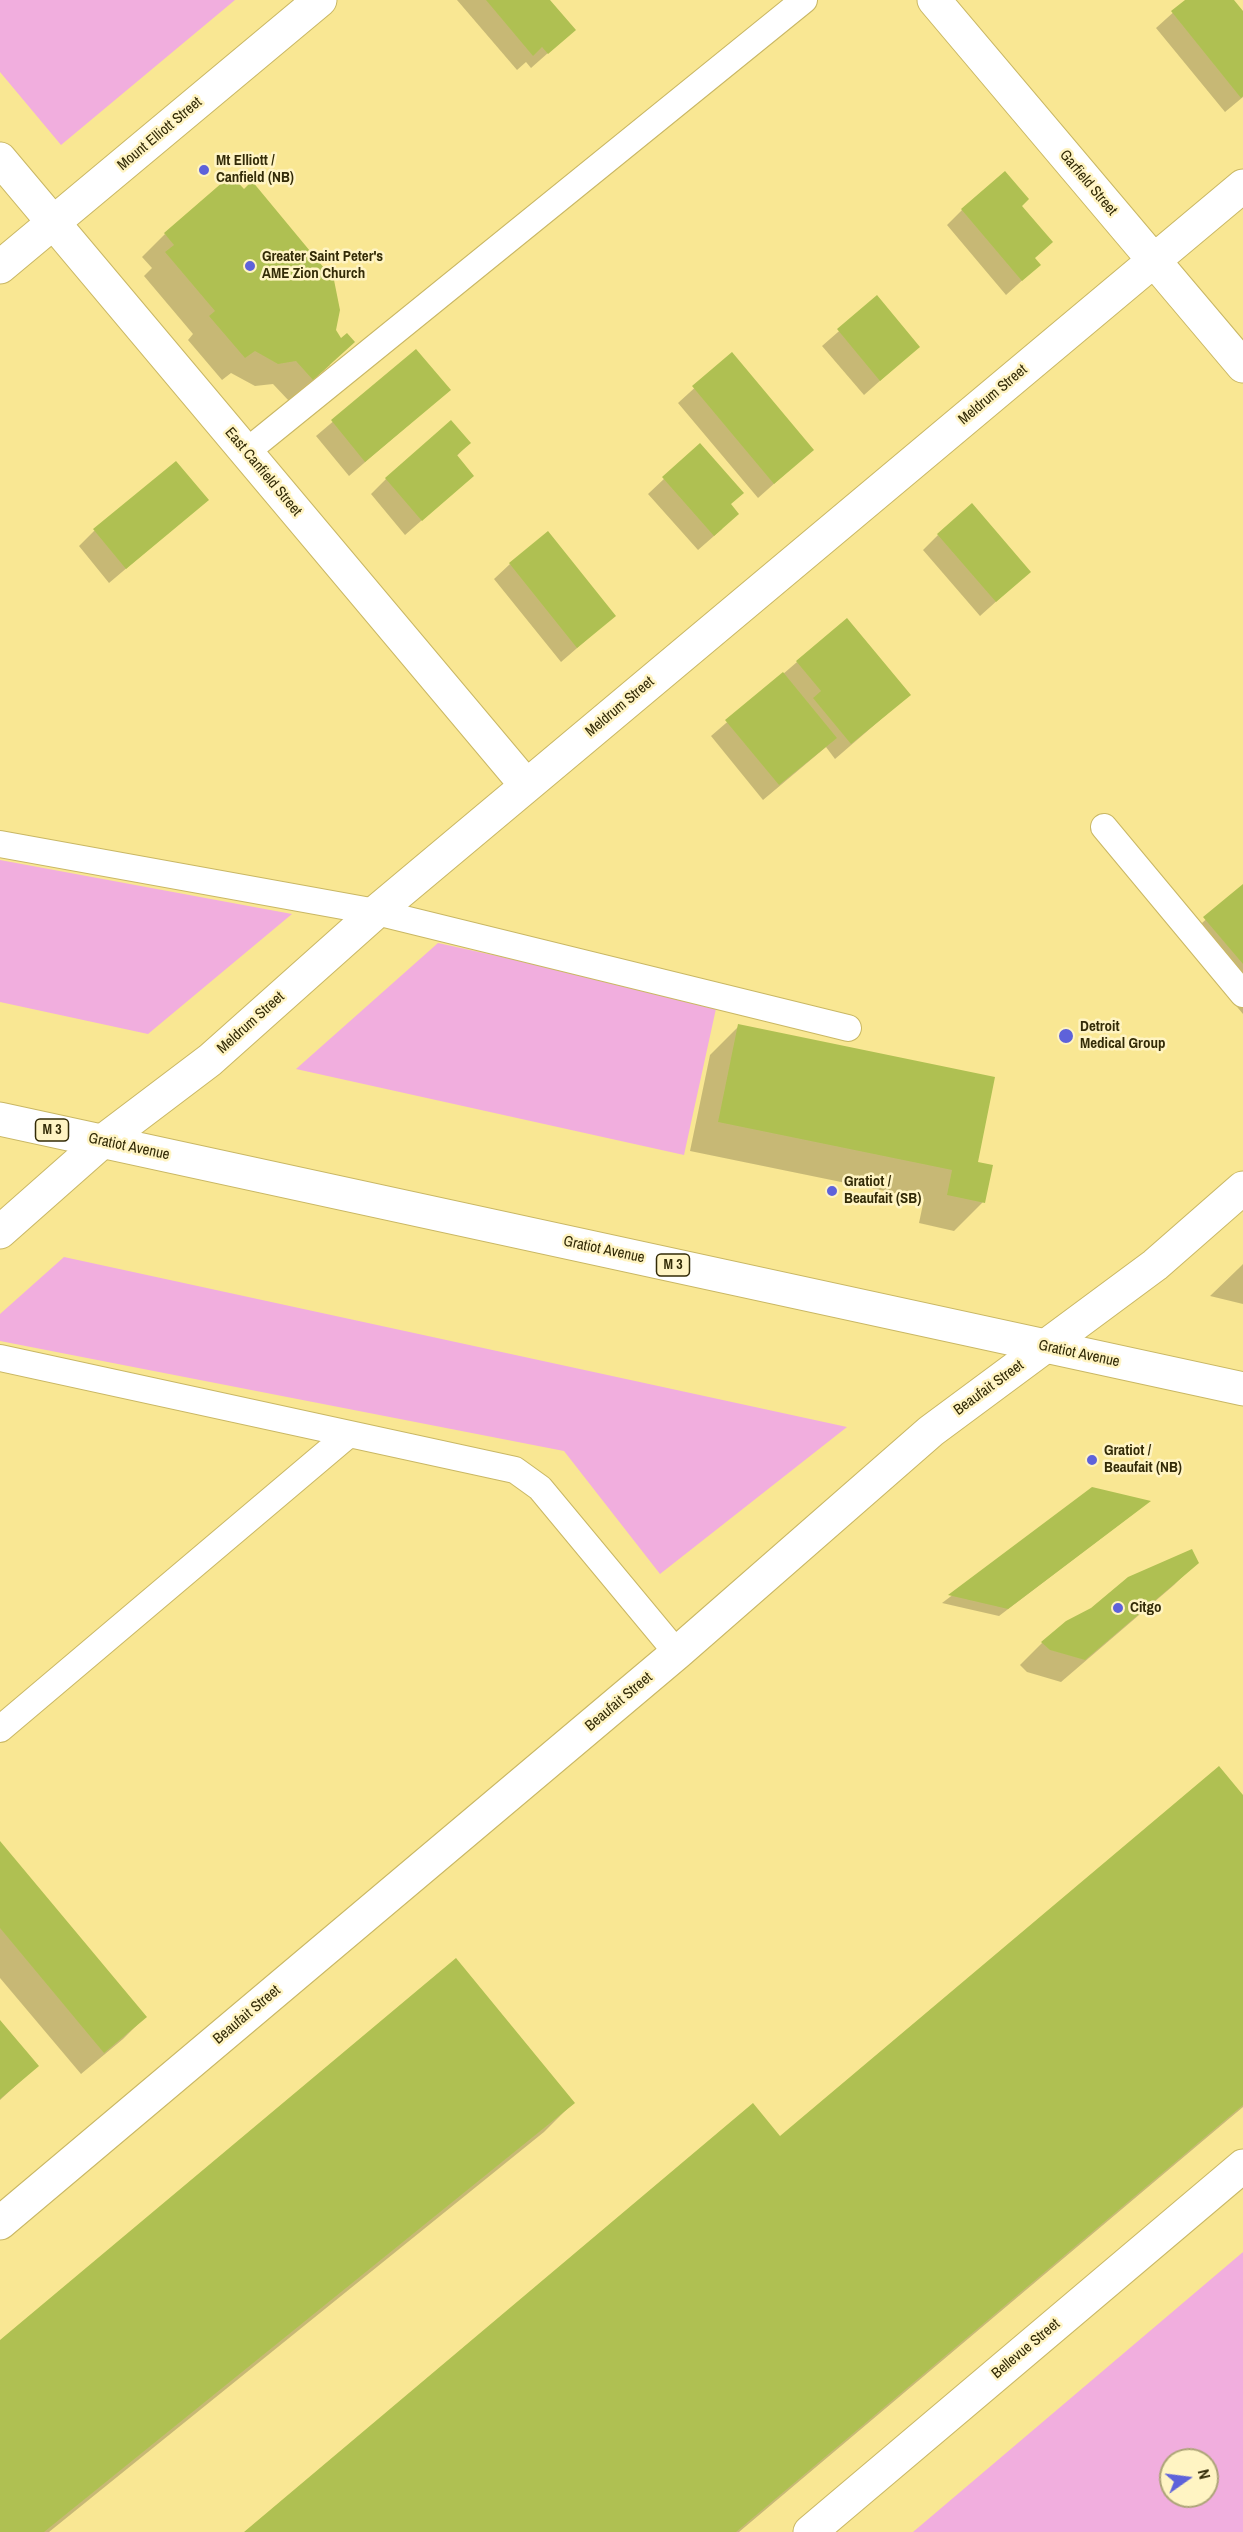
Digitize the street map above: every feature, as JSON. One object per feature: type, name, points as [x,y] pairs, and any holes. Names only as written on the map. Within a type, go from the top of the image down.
[{"type":"street","name":"Mount Elliott Street","points":[[0,267],[320,0]]},
{"type":"street","name":"Garfield Street","points":[[934,0],[1243,366]]},
{"type":"street","name":"East Canfield Street","points":[[0,159],[526,785]]},
{"type":"street","name":"Meldrum Street","points":[[0,1232],[103,1141],[210,1060],[376,912],[526,785],[1243,186]]},
{"type":"street","name":"Gratiot Avenue","points":[[0,1119],[1243,1389]]},
{"type":"street","name":"Beaufait Street","points":[[0,2223],[677,1653],[931,1431],[1155,1264],[1243,1188]]},
{"type":"street","name":"Bellevue Street","points":[[810,2532],[1243,2166]]},
{"type":"lane","points":[[246,452],[804,0]]},
{"type":"lane","points":[[1104,827],[1243,994]]},
{"type":"lane","points":[[0,844],[376,912],[848,1028]]},
{"type":"lane","points":[[0,1358],[515,1470],[540,1488],[677,1653]]},
{"type":"lane","points":[[0,1729],[349,1434]]},
{"type":"shaded area","points":[[0,0],[235,0],[61,145],[0,72]]},
{"type":"shaded area","points":[[0,860],[292,914],[148,1034],[0,1002]]},
{"type":"shaded area","points":[[438,943],[717,1004],[684,1155],[296,1069]]},
{"type":"shaded area","points":[[64,1257],[847,1427],[660,1574],[564,1451],[0,1341],[0,1314]]},
{"type":"shaded area","points":[[1243,2252],[1243,2532],[913,2532]]},
{"type":"building","points":[[486,0],[550,0],[576,30],[548,54],[542,47],[533,56]]},
{"type":"building","points":[[1185,0],[1234,0],[1243,11],[1243,96],[1241,98],[1171,11]]},
{"type":"building","points":[[1005,171],[1029,199],[1022,206],[1053,242],[1035,258],[1041,265],[1022,281],[961,209]]},
{"type":"building","name":"Greater Saint Peter's AME Zion Church","points":[[231,175],[244,189],[252,181],[334,280],[340,310],[336,330],[341,338],[347,333],[355,342],[313,380],[296,361],[278,364],[255,351],[245,358],[209,316],[215,311],[165,252],[174,245],[164,233]]},
{"type":"building","points":[[877,295],[920,347],[880,381],[837,329]]},
{"type":"building","points":[[416,349],[451,390],[365,462],[331,420]]},
{"type":"building","points":[[732,352],[814,450],[774,484],[692,386]]},
{"type":"building","points":[[451,420],[471,443],[457,455],[474,476],[422,521],[385,478]]},
{"type":"building","points":[[700,443],[744,493],[731,504],[739,514],[714,536],[662,477]]},
{"type":"building","points":[[176,461],[209,500],[126,569],[93,529]]},
{"type":"building","points":[[972,503],[1031,572],[996,602],[937,534]]},
{"type":"building","points":[[548,531],[616,616],[577,648],[509,563]]},
{"type":"building","points":[[847,618],[911,695],[851,744],[813,698],[821,691],[796,661]]},
{"type":"building","points":[[783,672],[837,738],[779,785],[725,720]]},
{"type":"building","points":[[1243,884],[1243,964],[1203,917]]},
{"type":"building","points":[[738,1024],[995,1077],[978,1162],[993,1165],[985,1203],[947,1195],[952,1170],[718,1122]]},
{"type":"building","points":[[1092,1487],[1151,1501],[1008,1609],[948,1595]]},
{"type":"building","points":[[1192,1549],[1199,1563],[1085,1660],[1050,1650],[1041,1642],[1066,1621],[1091,1608],[1128,1577]]},
{"type":"building","points":[[1219,1766],[1243,1795],[1243,2105],[736,2532],[244,2532],[753,2103],[780,2136]]},
{"type":"building","points":[[0,1841],[147,2017],[104,2053],[0,1928]]},
{"type":"building","points":[[456,1958],[575,2103],[44,2532],[0,2532],[0,2340]]},
{"type":"building","points":[[0,2020],[39,2066],[0,2099]]},
{"type":"place","name":"Mt Elliott / Canfield (NB)","points":[[204,170]]},
{"type":"place","name":"Greater Saint Peter's AME Zion Church","points":[[250,266]]},
{"type":"place","name":"Detroit Medical Group","points":[[1066,1036]]},
{"type":"place","name":"Gratiot / Beaufait (SB)","points":[[832,1191]]},
{"type":"place","name":"Gratiot / Beaufait (NB)","points":[[1092,1460]]},
{"type":"place","name":"Citgo","points":[[1118,1608]]}]
